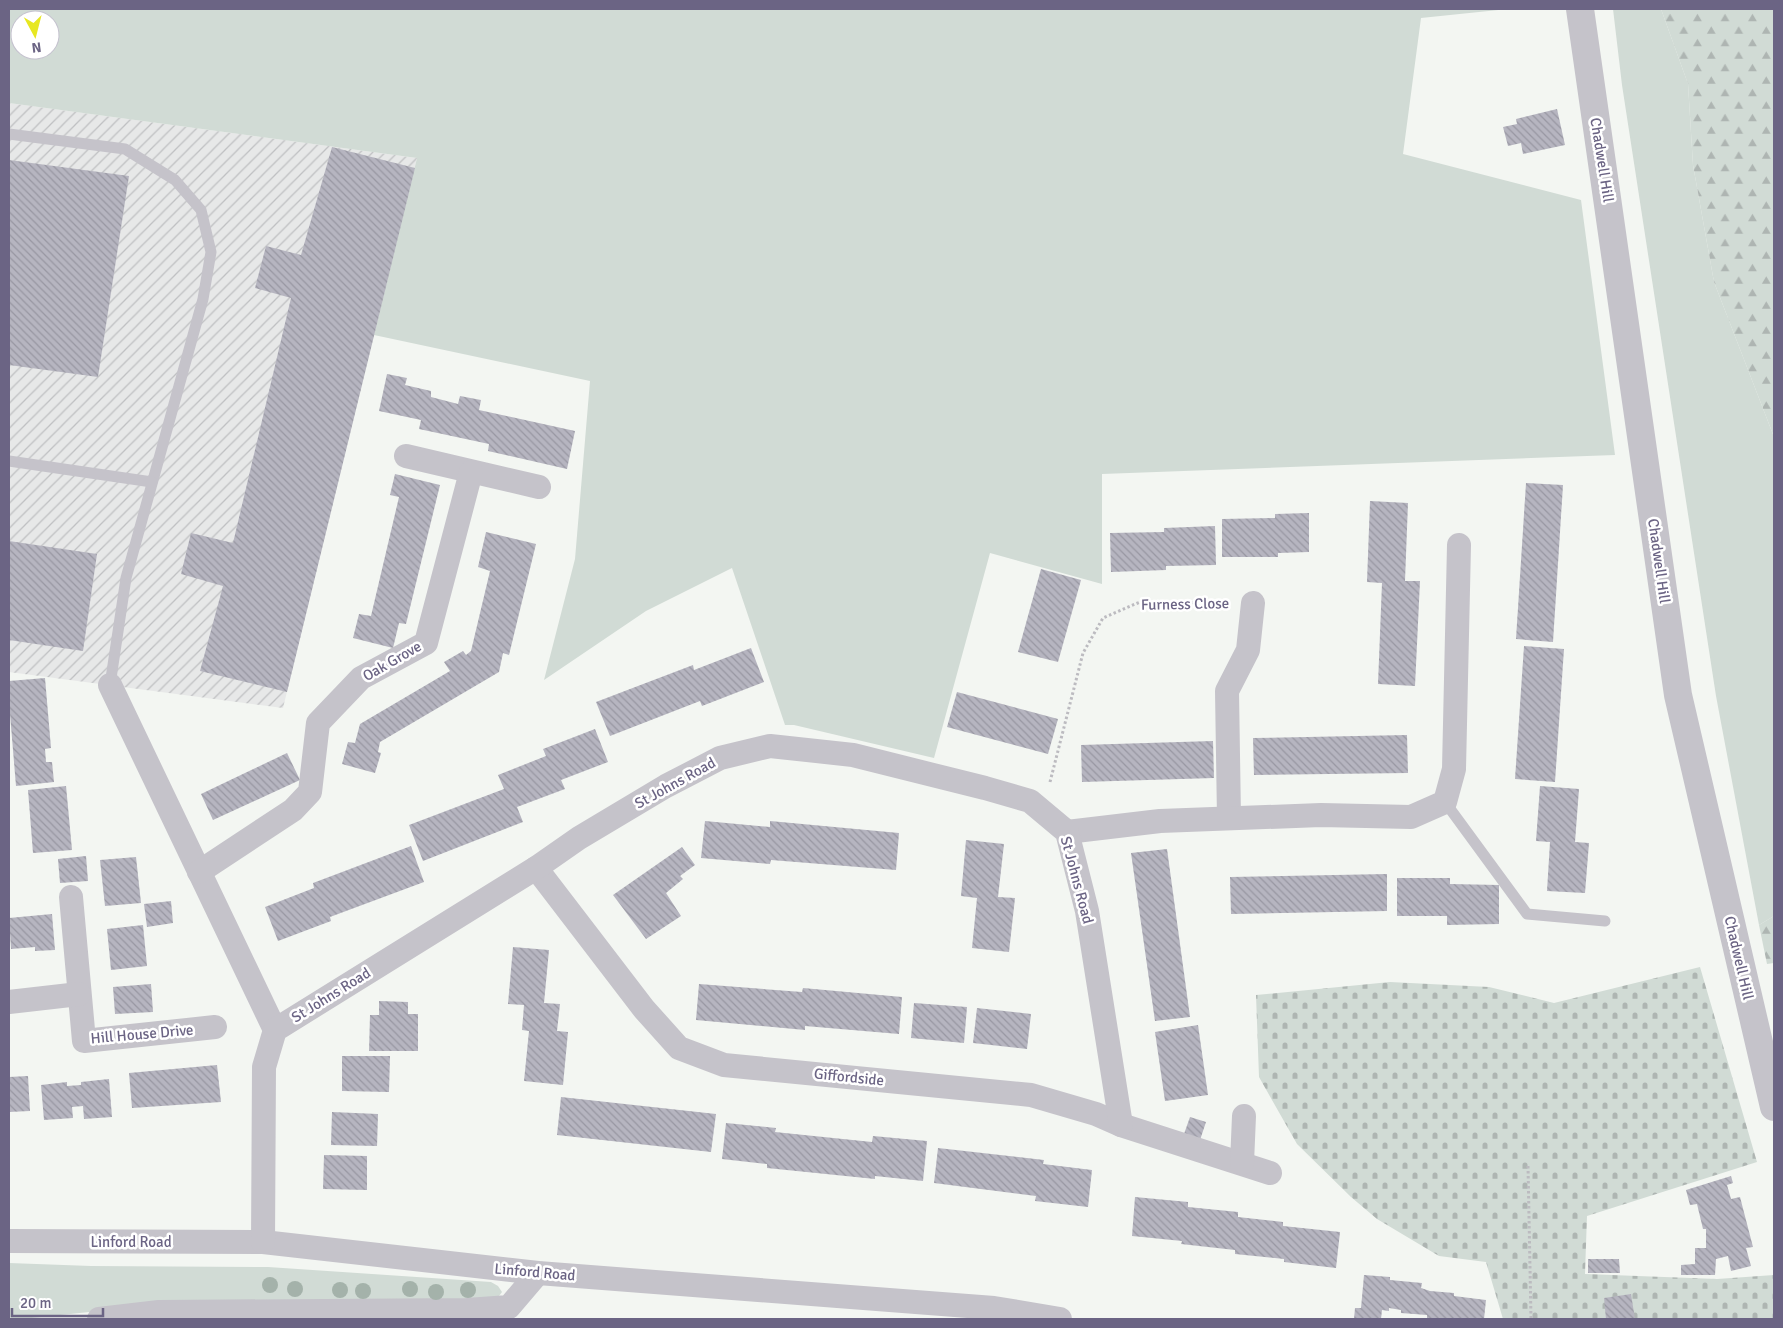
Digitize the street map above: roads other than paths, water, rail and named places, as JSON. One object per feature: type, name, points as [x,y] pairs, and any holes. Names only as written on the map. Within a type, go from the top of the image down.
[{"type":"street","name":"Chadwell Hill","points":[[1580,9],[1678,695],[1774,1106]]},
{"type":"street","points":[[406,456],[539,487]]},
{"type":"street","name":"Oak Grove","points":[[199,872],[293,810],[310,792],[318,724],[361,678],[426,643],[471,472]]},
{"type":"street","points":[[1066,832],[1160,821],[1229,818],[1321,815],[1411,817],[1444,802],[1454,768],[1459,545]]},
{"type":"street","points":[[1229,818],[1227,691],[1248,650],[1253,603]]},
{"type":"street","points":[[110,685],[275,1030]]},
{"type":"street","name":"St Johns Road","points":[[263,1242],[264,1067],[275,1030],[536,868],[579,838],[666,786],[720,758],[770,746],[853,755],[1030,801],[1066,832],[1087,911],[1122,1125]]},
{"type":"street","name":"Giffordside","points":[[536,868],[644,1009],[679,1048],[724,1065],[1030,1095],[1096,1114],[1122,1125],[1270,1173]]},
{"type":"street","name":"Hill House Drive","points":[[71,897],[84,1041],[215,1027]]},
{"type":"street","points":[[9,1002],[79,994]]},
{"type":"street","points":[[1242,1163],[1244,1116]]},
{"type":"street","name":"Linford Road","points":[[9,1241],[263,1242],[538,1273],[1060,1319]]},
{"type":"street","points":[[99,1319],[159,1312],[467,1310],[509,1307],[538,1273]]},
{"type":"lane","points":[[9,134],[125,148],[175,180],[201,210],[211,252],[203,299],[126,578],[110,685]]},
{"type":"lane","points":[[9,461],[152,482]]},
{"type":"lane","points":[[1444,802],[1528,914],[1605,921]]}]
